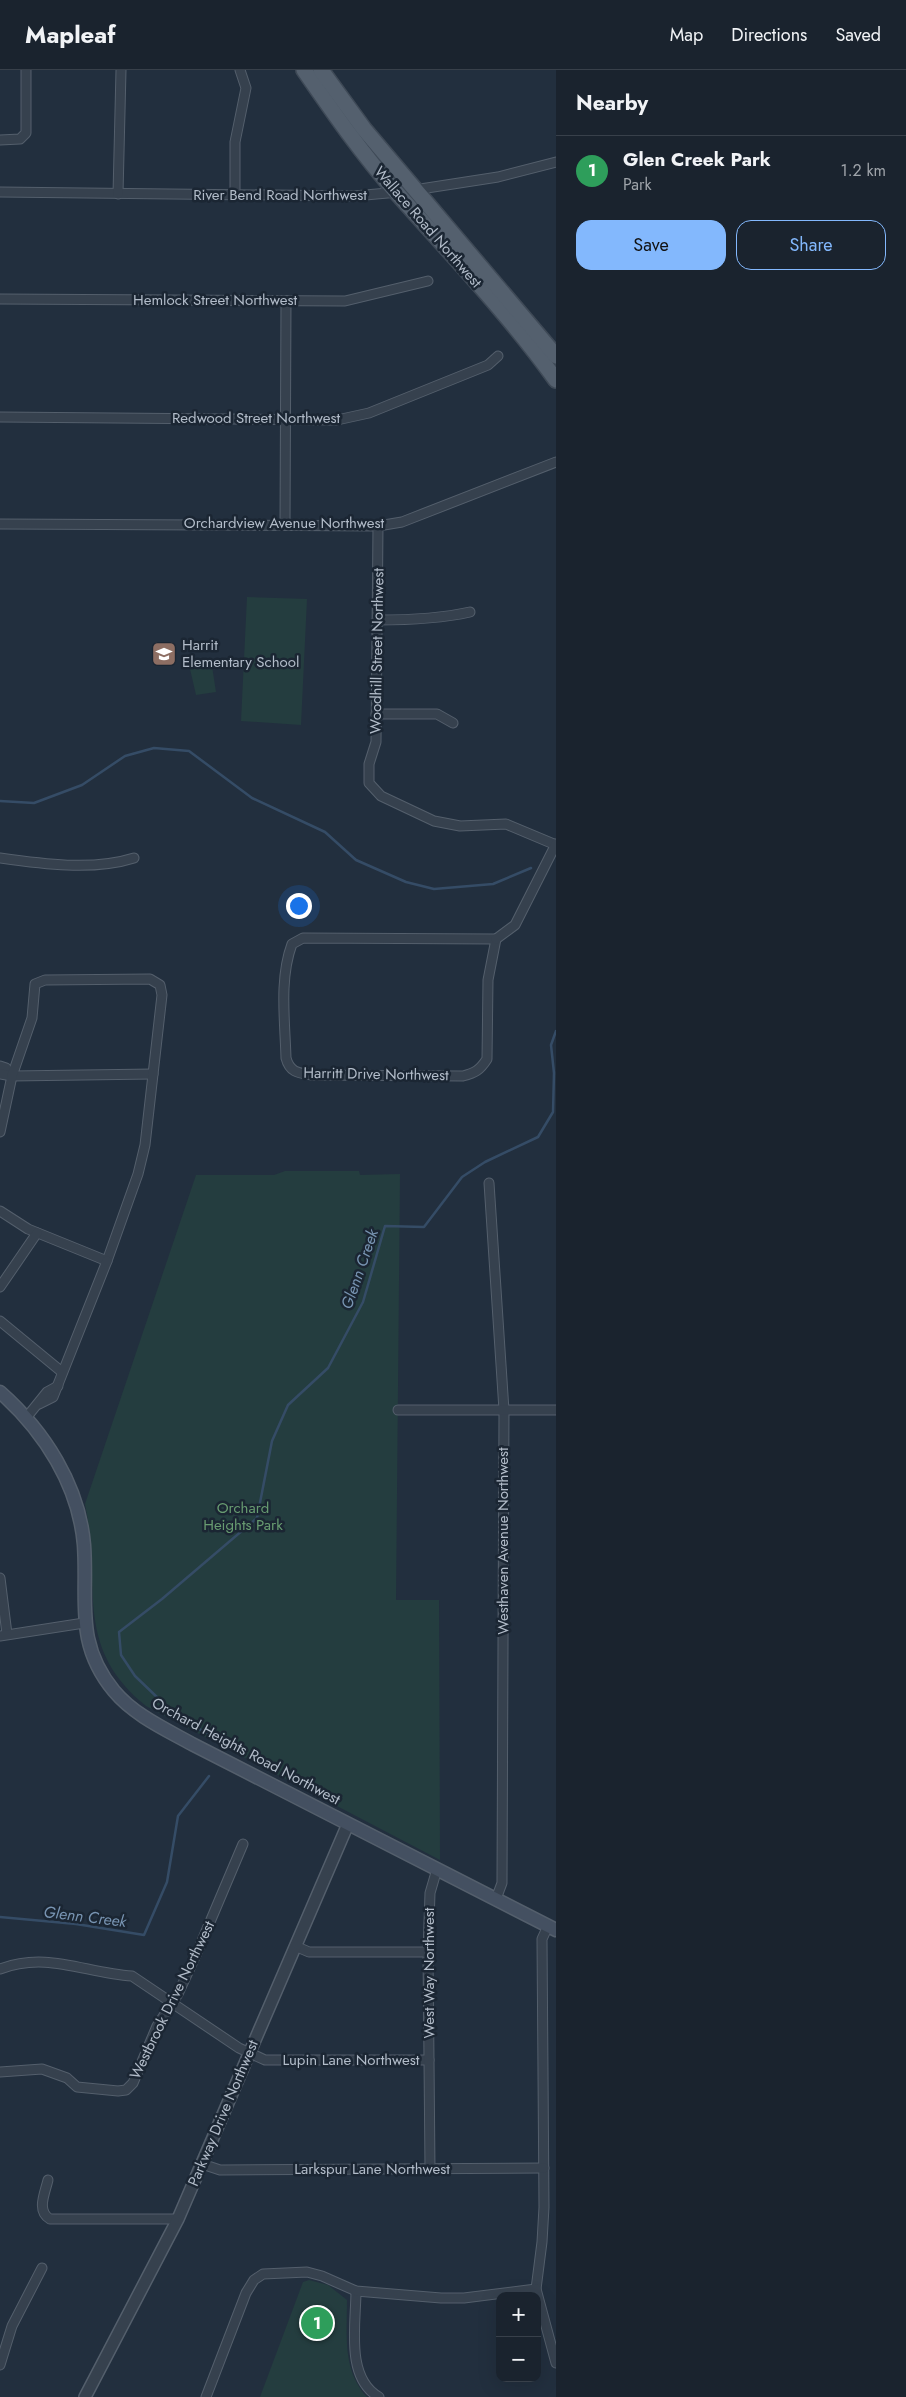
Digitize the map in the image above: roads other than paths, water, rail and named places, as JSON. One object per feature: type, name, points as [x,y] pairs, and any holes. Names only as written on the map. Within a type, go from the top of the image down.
[{"type":"main road","name":"Wallace Road Northwest","points":[[304,70],[330,108],[396,192],[467,271],[556,380]]},
{"type":"main road","name":"Wallace Road Northwest","points":[[321,70],[364,129],[556,356]]},
{"type":"main road","name":"Orchard Heights Road Northwest","points":[[0,1392],[26,1418],[52,1453],[65,1477],[80,1519],[84,1552],[84,1623],[90,1645],[103,1676],[113,1690],[132,1708],[192,1744],[552,1928]]},
{"type":"street","points":[[0,140],[20,139],[26,133],[26,70]]},
{"type":"street","points":[[118,194],[121,70]]},
{"type":"street","points":[[234,195],[235,142],[246,88],[240,70]]},
{"type":"street","name":"River Bend Road Northwest","points":[[0,192],[354,196],[415,190],[498,177],[556,162]]},
{"type":"street","name":"Hemlock Street Northwest","points":[[0,299],[345,301],[428,281]]},
{"type":"street","points":[[286,301],[286,524]]},
{"type":"street","name":"Redwood Street Northwest","points":[[0,417],[337,420],[355,417],[488,365],[498,356]]},
{"type":"street","name":"Orchardview Avenue Northwest","points":[[0,524],[286,524],[378,526],[402,522],[556,462]]},
{"type":"street","name":"Woodhill Street Northwest","points":[[378,526],[376,742],[368,775],[372,788],[381,796],[446,825],[506,824],[556,845]]},
{"type":"street","points":[[377,620],[417,620],[448,617],[470,612]]},
{"type":"street","points":[[376,714],[437,714],[454,723]]},
{"type":"street","points":[[496,939],[515,926],[556,845]]},
{"type":"street","points":[[0,858],[101,865],[134,858]]},
{"type":"street","name":"Harritt Drive Northwest","points":[[303,938],[496,939],[488,980],[487,1059],[475,1073],[463,1076],[312,1075],[294,1072],[288,1066],[285,974],[286,959],[292,944],[303,938]]},
{"type":"street","points":[[0,1132],[12,1076],[32,1018],[35,984],[45,980],[150,979],[157,982],[162,988],[162,995],[150,1116],[138,1174],[107,1261],[58,1386],[47,1392],[26,1418]]},
{"type":"street","points":[[0,1066],[6,1068],[12,1076]]},
{"type":"street","points":[[0,1074],[12,1076],[153,1074]]},
{"type":"street","name":"Westhaven Avenue Northwest","points":[[489,1182],[504,1410],[502,1883],[496,1899]]},
{"type":"street","points":[[0,1211],[37,1233],[107,1261]]},
{"type":"street","points":[[0,1287],[37,1233]]},
{"type":"street","points":[[0,1321],[62,1372]]},
{"type":"street","points":[[398,1410],[556,1410]]},
{"type":"street","points":[[0,1578],[4,1635],[84,1623]]},
{"type":"street","name":"Parkway Drive Northwest","points":[[85,2397],[178,2219],[348,1824]]},
{"type":"street","name":"Westbrook Drive Northwest","points":[[0,2072],[42,2069],[67,2078],[77,2086],[118,2091],[126,2090],[133,2083],[157,2026],[178,1994],[243,1844]]},
{"type":"street","name":"West Way Northwest","points":[[430,2169],[428,1952],[430,1893],[437,1869]]},
{"type":"street","points":[[552,1928],[542,1939],[544,2168],[542,2242],[536,2289],[556,2363]]},
{"type":"street","points":[[295,1946],[309,1952],[428,1952]]},
{"type":"street","name":"Lupin Lane Northwest","points":[[0,1969],[42,1960],[114,1975],[132,1976],[249,2053],[265,2060],[429,2060]]},
{"type":"street","name":"Larkspur Lane Northwest","points":[[202,2164],[220,2170],[544,2168]]},
{"type":"street","points":[[48,2180],[42,2208],[45,2216],[50,2219],[178,2219]]},
{"type":"street","points":[[0,2365],[12,2326],[42,2268]]},
{"type":"street","points":[[206,2397],[246,2292],[254,2280],[262,2274],[307,2272],[322,2276],[356,2291],[464,2298],[536,2289]]},
{"type":"street","points":[[356,2291],[355,2347],[358,2367],[365,2382],[379,2397]]},
{"type":"waterway","points":[[0,801],[34,803],[82,785],[125,756],[154,748],[189,751],[252,798],[325,832],[356,860],[406,882],[434,889],[493,884],[531,868]]},
{"type":"waterway","name":"Glenn Creek","points":[[226,1741],[183,1722],[135,1676],[121,1655],[119,1632],[162,1599],[257,1518],[272,1441],[288,1405],[328,1368],[363,1302],[385,1226],[424,1227],[462,1177],[485,1162],[538,1137],[553,1112],[554,1073],[551,1045],[556,1031]]},
{"type":"waterway","name":"Glenn Creek","points":[[0,1917],[76,1924],[144,1935],[167,1882],[178,1816],[209,1776]]},
{"type":"place","name":"Harrit Elementary School","points":[[164,654]]},
{"type":"place","name":"Glen Creek Park","points":[[317,2323]]},
{"type":"park label","name":"Orchard Heights Park","points":[[243,1516]]}]
